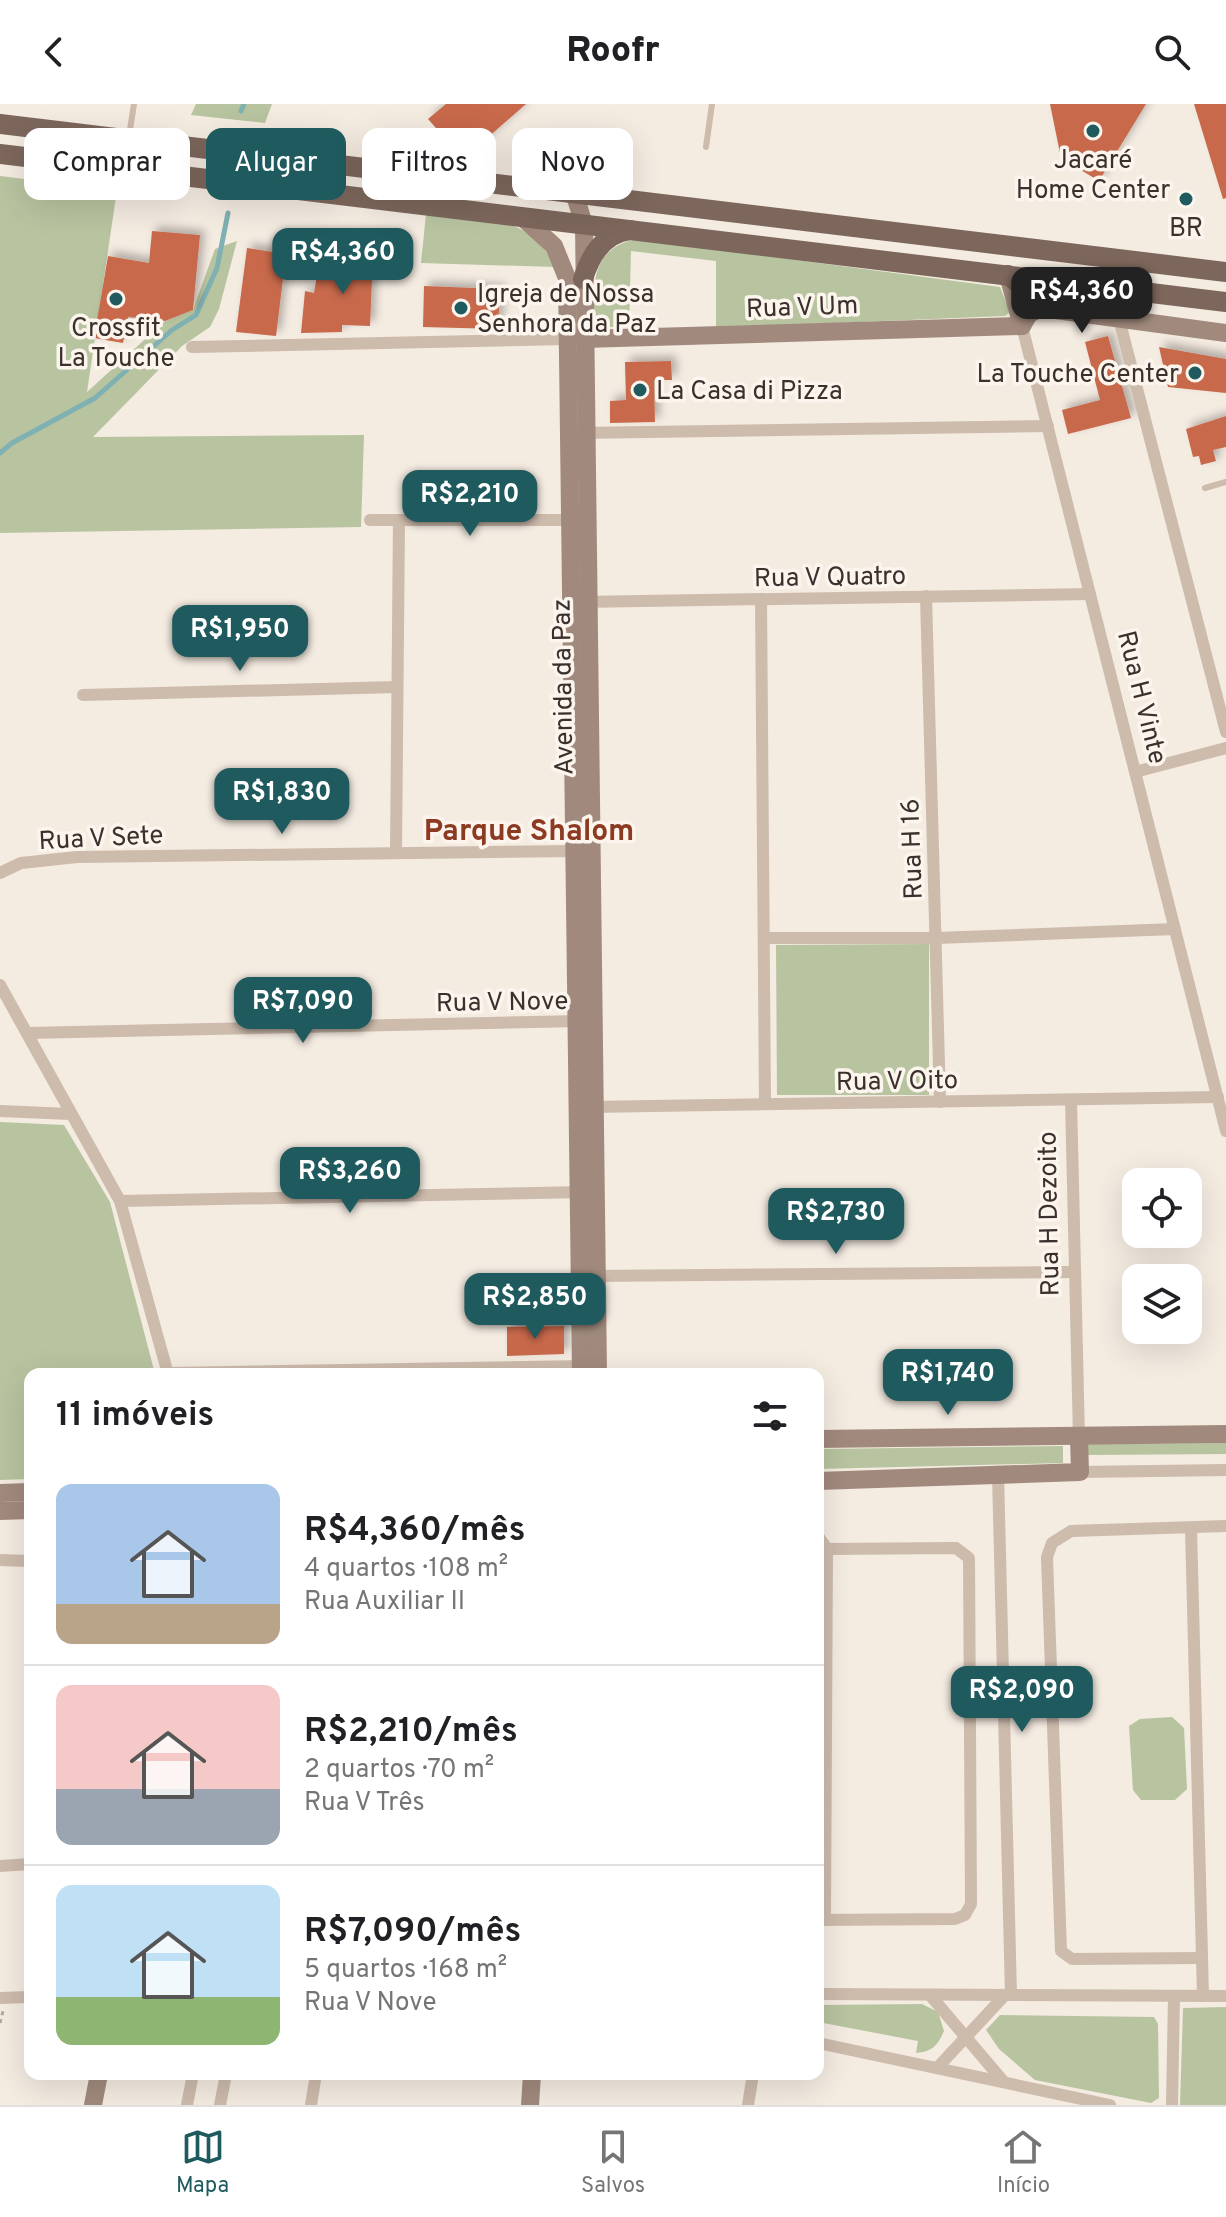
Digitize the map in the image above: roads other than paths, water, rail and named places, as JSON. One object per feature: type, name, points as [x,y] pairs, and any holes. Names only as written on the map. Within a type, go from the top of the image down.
[{"type":"main road","points":[[0,124],[34,128]]},
{"type":"main road","points":[[190,147],[512,185]]},
{"type":"main road","points":[[0,154],[1226,302]]},
{"type":"main road","points":[[632,200],[1226,272]]},
{"type":"main road","points":[[583,279],[589,261],[604,243],[620,232],[635,230]]},
{"type":"main road","points":[[1008,275],[1051,309]]},
{"type":"street","name":"Avenida da Paz","points":[[575,339],[583,279],[584,224],[576,200]]},
{"type":"street","name":"Avenida da Paz","points":[[522,217],[552,242],[564,264],[575,339],[590,1368]]},
{"type":"street","name":"Rua H Vinte","points":[[1008,275],[1226,1131]]},
{"type":"street","points":[[1122,289],[1119,319],[1226,732]]},
{"type":"street","points":[[1022,326],[1033,311],[1051,309],[1226,333]]},
{"type":"street","name":"Rua V Um","points":[[192,347],[1022,326]]},
{"type":"street","points":[[576,433],[1048,426]]},
{"type":"street","points":[[370,520],[578,520]]},
{"type":"street","points":[[396,852],[399,520]]},
{"type":"street","name":"Rua V Quatro","points":[[579,602],[1090,594]]},
{"type":"street","name":"Rua H 16","points":[[926,596],[940,1102]]},
{"type":"street","points":[[761,599],[765,1104]]},
{"type":"street","points":[[83,695],[397,687]]},
{"type":"street","points":[[1135,772],[1226,748]]},
{"type":"street","name":"Rua V Sete","points":[[0,873],[21,863],[77,857],[582,851]]},
{"type":"street","points":[[764,938],[936,938],[1175,929]]},
{"type":"street","points":[[0,985],[120,1201],[167,1368]]},
{"type":"street","name":"Rua V Nove","points":[[28,1033],[585,1021]]},
{"type":"street","name":"Rua V Oito","points":[[586,1107],[1218,1097]]},
{"type":"street","name":"Rua H Dezoito","points":[[1071,1100],[1080,1472]]},
{"type":"street","points":[[0,1111],[71,1114]]},
{"type":"street","points":[[120,1201],[587,1192]]},
{"type":"street","points":[[588,1276],[1075,1272]]},
{"type":"street","points":[[824,1439],[1226,1434]]},
{"type":"street","points":[[824,1481],[1226,1470]]},
{"type":"street","points":[[938,2067],[1008,1995],[998,1474]]},
{"type":"street","points":[[0,1493],[24,1492]]},
{"type":"street","points":[[0,1511],[24,1510]]},
{"type":"street","points":[[1201,1958],[1072,1959],[1061,1951],[1047,1565],[1052,1543],[1071,1531],[1226,1526]]},
{"type":"street","points":[[1191,1528],[1203,1996]]},
{"type":"street","points":[[824,1545],[827,1549],[824,1616]]},
{"type":"street","points":[[824,1920],[955,1919],[965,1915],[971,1904],[969,1558],[956,1548],[827,1549]]},
{"type":"street","points":[[0,1560],[24,1561]]},
{"type":"street","points":[[0,1866],[24,1864]]},
{"type":"street","points":[[824,1994],[1226,1996]]},
{"type":"street","points":[[930,1995],[1003,2081]]},
{"type":"street","points":[[1172,2105],[1174,1996]]},
{"type":"street","points":[[0,1998],[24,1997]]},
{"type":"street","points":[[824,2044],[1110,2105]]},
{"type":"street","points":[[93,2105],[98,2080]]},
{"type":"street","points":[[187,2105],[192,2080]]},
{"type":"street","points":[[220,2105],[225,2080]]},
{"type":"street","points":[[311,2105],[315,2080]]},
{"type":"street","points":[[530,2105],[532,2080]]},
{"type":"street","points":[[748,2105],[752,2080]]},
{"type":"lane","points":[[130,128],[134,104]]},
{"type":"lane","points":[[706,147],[712,104]]},
{"type":"lane","points":[[1205,488],[1226,482]]},
{"type":"waterway","points":[[241,111],[244,104]]},
{"type":"waterway","points":[[0,453],[12,443],[95,398],[172,330],[196,315],[217,268],[228,213]]},
{"type":"place","name":"Jacaré Home Center","points":[[1093,131]]},
{"type":"place","name":"BR","points":[[1186,199]]},
{"type":"place","name":"Crossfit La Touche","points":[[116,299]]},
{"type":"place","name":"Igreja de Nossa Senhora da Paz","points":[[461,308]]},
{"type":"place","name":"La Touche Center","points":[[1195,373]]},
{"type":"place","name":"La Casa di Pizza","points":[[640,390]]},
{"type":"district","name":"Parque Shalom","points":[[529,830]]}]
